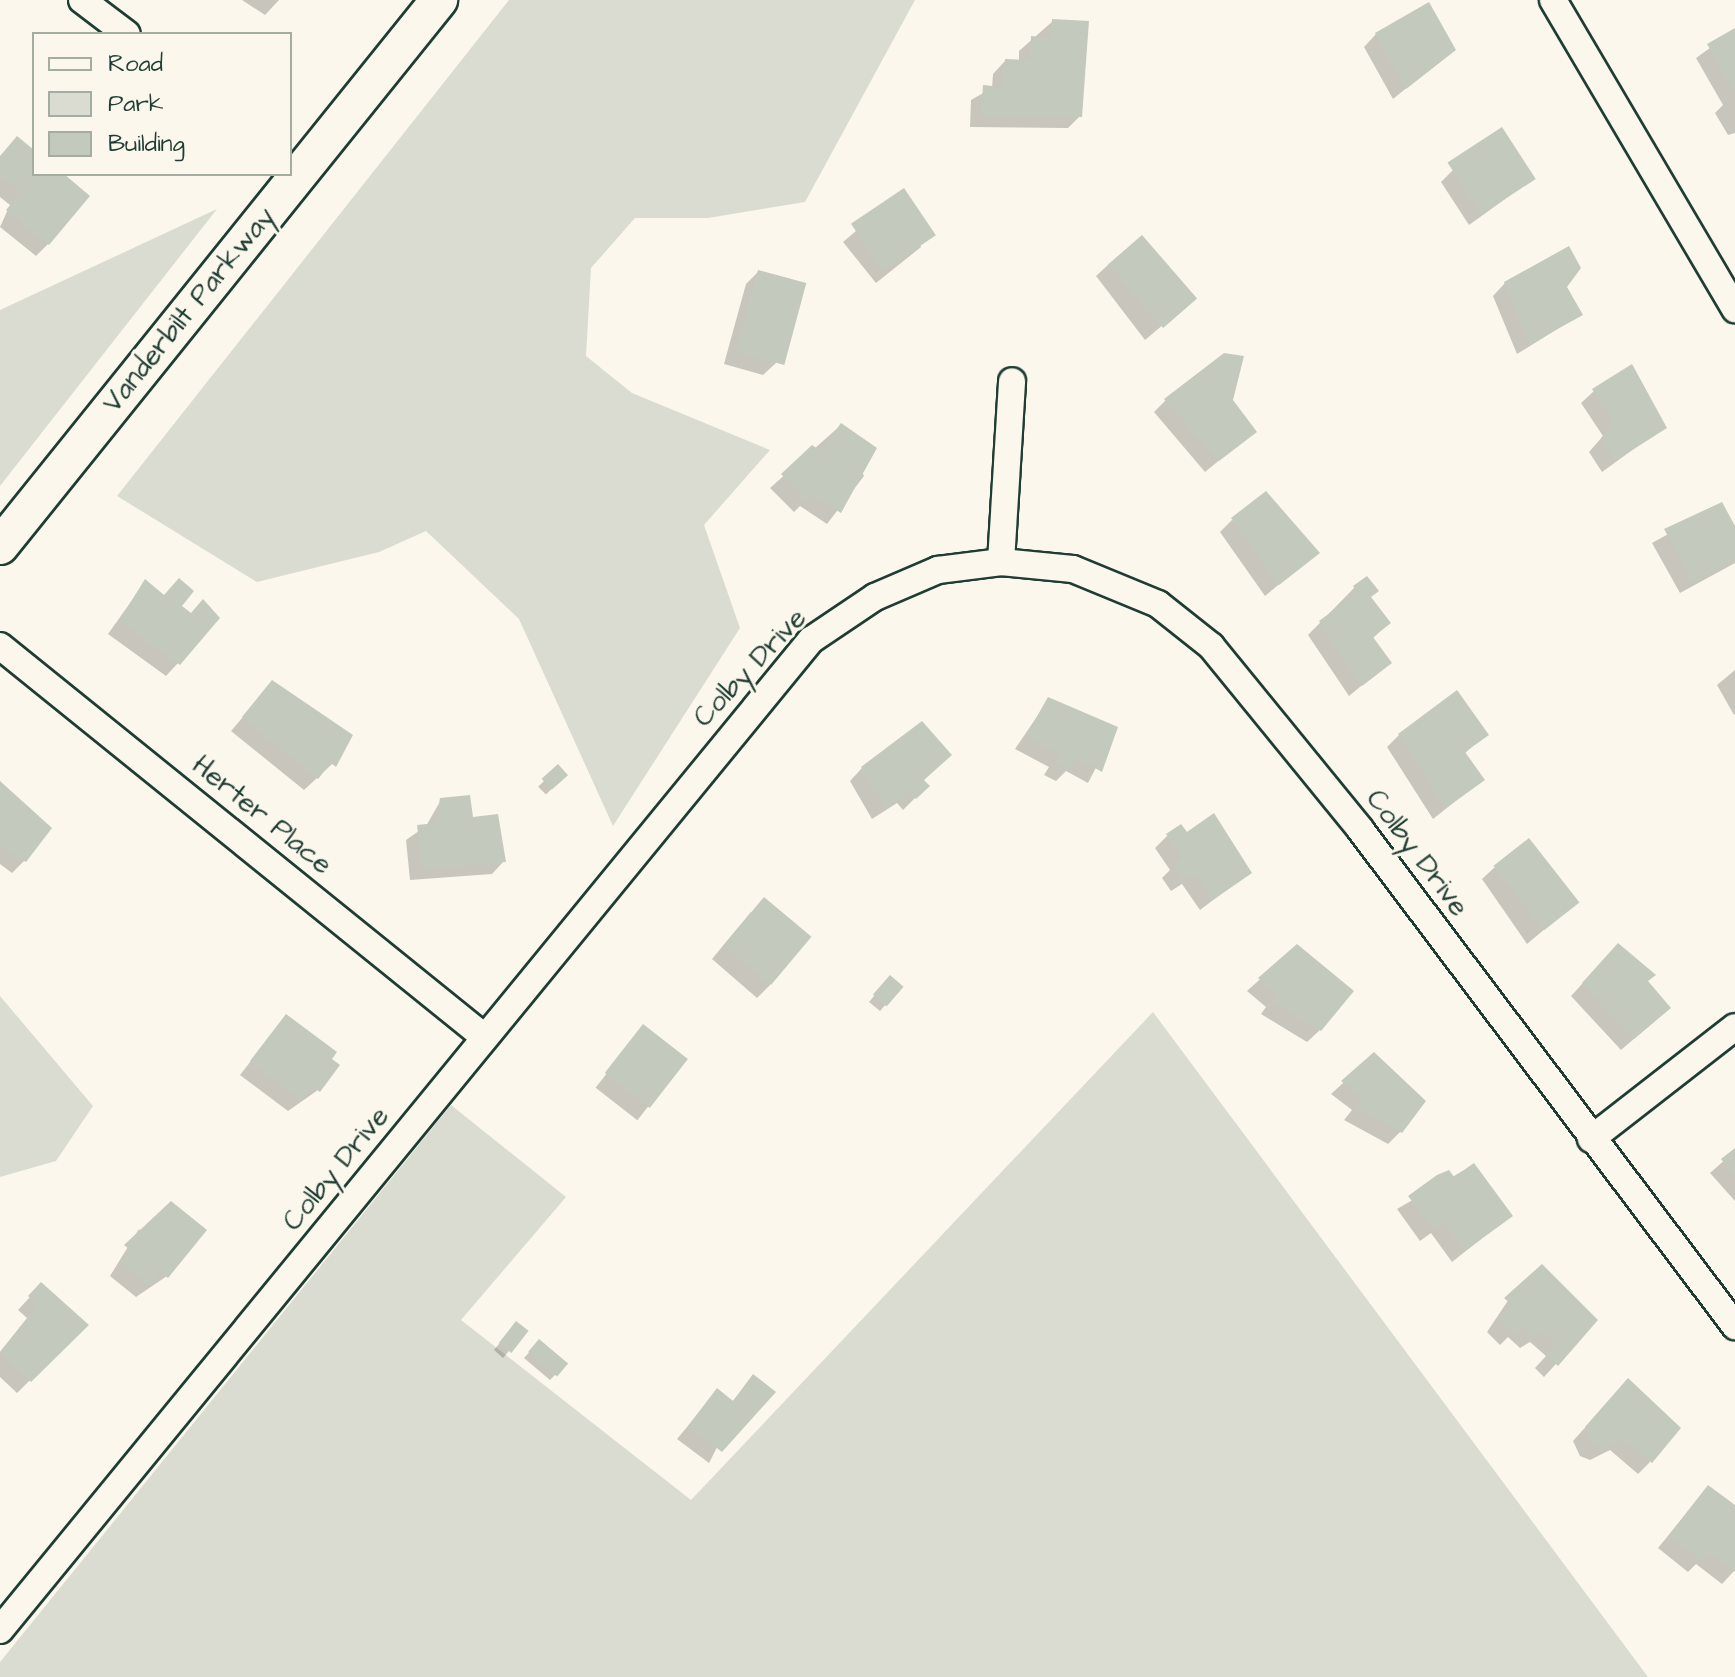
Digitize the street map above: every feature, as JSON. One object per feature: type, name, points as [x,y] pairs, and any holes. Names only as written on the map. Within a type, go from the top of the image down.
[{"type":"main road","name":"Vanderbilt Parkway","points":[[292,173],[439,0]]},
{"type":"main road","name":"Vanderbilt Parkway","points":[[0,546],[289,177]]},
{"type":"street","points":[[82,0],[124,32]]},
{"type":"street","points":[[1553,0],[1735,309]]},
{"type":"street","points":[[1001,562],[1012,381]]},
{"type":"street","name":"Colby Drive","points":[[0,1630],[483,1036],[811,640],[875,597],[938,570],[1001,562],[1073,569],[1117,584],[1158,604],[1211,646],[1360,829],[1735,1326]]},
{"type":"street","name":"Herter Place","points":[[0,646],[483,1036]]},
{"type":"street","points":[[1591,1139],[1735,1027]]},
{"type":"green space","points":[[509,0],[915,0],[805,202],[708,218],[635,218],[591,268],[586,356],[632,393],[770,450],[704,525],[740,628],[613,826],[519,619],[426,531],[379,552],[257,582],[117,496]]},
{"type":"green space","points":[[217,209],[0,486],[0,310]]},
{"type":"green space","points":[[0,996],[93,1106],[56,1161],[0,1177]]},
{"type":"green space","points":[[1153,1012],[1648,1677],[0,1677],[0,1662],[451,1105],[566,1197],[461,1320],[691,1500]]},
{"type":"building","points":[[1429,2],[1456,50],[1406,89],[1375,33]]},
{"type":"building","points":[[1052,19],[1089,21],[1082,117],[981,115],[983,85],[1003,87],[1005,59],[1030,60],[1031,36],[1051,38]]},
{"type":"building","points":[[1735,28],[1735,93],[1707,44]]},
{"type":"building","points":[[1502,127],[1536,179],[1481,214],[1447,162]]},
{"type":"building","points":[[17,136],[32,148],[32,176],[66,176],[90,196],[49,245],[6,210],[21,192],[0,175],[0,156]]},
{"type":"building","points":[[904,188],[936,235],[883,271],[851,224]]},
{"type":"building","points":[[1142,235],[1197,298],[1163,328],[1108,265]]},
{"type":"building","points":[[1569,246],[1581,268],[1567,287],[1583,315],[1530,344],[1504,282]]},
{"type":"building","points":[[758,270],[806,283],[784,365],[736,352]]},
{"type":"building","points":[[1224,353],[1244,356],[1233,400],[1257,432],[1219,461],[1164,399]]},
{"type":"building","points":[[1632,364],[1667,428],[1615,461],[1601,438],[1614,423],[1592,389]]},
{"type":"building","points":[[841,423],[877,448],[841,513],[812,494],[807,501],[781,474],[812,445],[821,451]]},
{"type":"building","points":[[1266,491],[1320,553],[1279,585],[1231,518]]},
{"type":"building","points":[[1722,502],[1735,526],[1735,559],[1693,582],[1664,529]]},
{"type":"building","points":[[1367,576],[1379,591],[1371,597],[1391,623],[1373,637],[1392,663],[1362,686],[1319,621],[1358,592],[1353,586]]},
{"type":"building","points":[[179,578],[194,591],[182,606],[191,613],[203,599],[220,618],[180,665],[119,621],[145,579],[164,595]]},
{"type":"building","points":[[272,680],[353,735],[336,767],[331,763],[318,779],[242,717]]},
{"type":"building","points":[[1457,690],[1489,735],[1465,752],[1485,780],[1446,808],[1398,734]]},
{"type":"building","points":[[1048,697],[1118,727],[1102,772],[1077,758],[1070,770],[1055,762],[1060,755],[1026,736]]},
{"type":"building","points":[[922,721],[952,755],[924,780],[930,786],[916,799],[910,792],[885,808],[861,767]]},
{"type":"building","points":[[558,764],[568,775],[552,790],[542,779]]},
{"type":"building","points":[[0,781],[52,828],[26,862],[0,847]]},
{"type":"building","points":[[470,795],[473,817],[498,814],[506,862],[422,869],[417,825],[436,823],[440,798]]},
{"type":"building","points":[[1214,813],[1252,873],[1213,900],[1195,873],[1184,880],[1173,864],[1182,858],[1166,834],[1181,824],[1187,832]]},
{"type":"building","points":[[1529,838],[1579,903],[1544,930],[1494,866]]},
{"type":"building","points":[[764,897],[811,937],[771,985],[724,945]]},
{"type":"building","points":[[1618,943],[1656,975],[1648,981],[1671,1008],[1634,1039],[1582,983]]},
{"type":"building","points":[[1297,944],[1354,991],[1321,1031],[1272,1000],[1277,994],[1258,978]]},
{"type":"building","points":[[890,975],[904,987],[887,1006],[873,995]]},
{"type":"building","points":[[286,1014],[337,1052],[332,1059],[340,1065],[320,1092],[312,1086],[301,1100],[250,1061]]},
{"type":"building","points":[[643,1024],[688,1059],[650,1108],[605,1073]]},
{"type":"building","points":[[1374,1052],[1426,1101],[1402,1133],[1355,1107],[1362,1097],[1341,1081]]},
{"type":"building","points":[[1735,1148],[1735,1176],[1721,1159]]},
{"type":"building","points":[[1474,1163],[1513,1216],[1465,1251],[1444,1222],[1434,1230],[1408,1196],[1437,1175],[1449,1170],[1454,1177]]},
{"type":"building","points":[[171,1201],[207,1230],[168,1278],[161,1272],[150,1286],[121,1263],[130,1250],[124,1245]]},
{"type":"building","points":[[1542,1264],[1598,1320],[1558,1366],[1545,1355],[1557,1343],[1544,1331],[1534,1337],[1521,1326],[1514,1334],[1498,1319],[1511,1304],[1504,1298]]},
{"type":"building","points":[[41,1282],[89,1325],[31,1382],[0,1352],[38,1305],[28,1296]]},
{"type":"building","points":[[516,1321],[529,1331],[511,1353],[499,1343]]},
{"type":"building","points":[[539,1339],[568,1363],[557,1376],[528,1352]]},
{"type":"building","points":[[753,1374],[776,1392],[722,1452],[688,1426],[717,1388],[733,1401]]},
{"type":"building","points":[[1628,1378],[1681,1428],[1652,1463],[1623,1439],[1604,1449],[1592,1444],[1585,1427]]},
{"type":"building","points":[[1708,1485],[1735,1505],[1735,1572],[1709,1552],[1702,1561],[1669,1535]]}]
